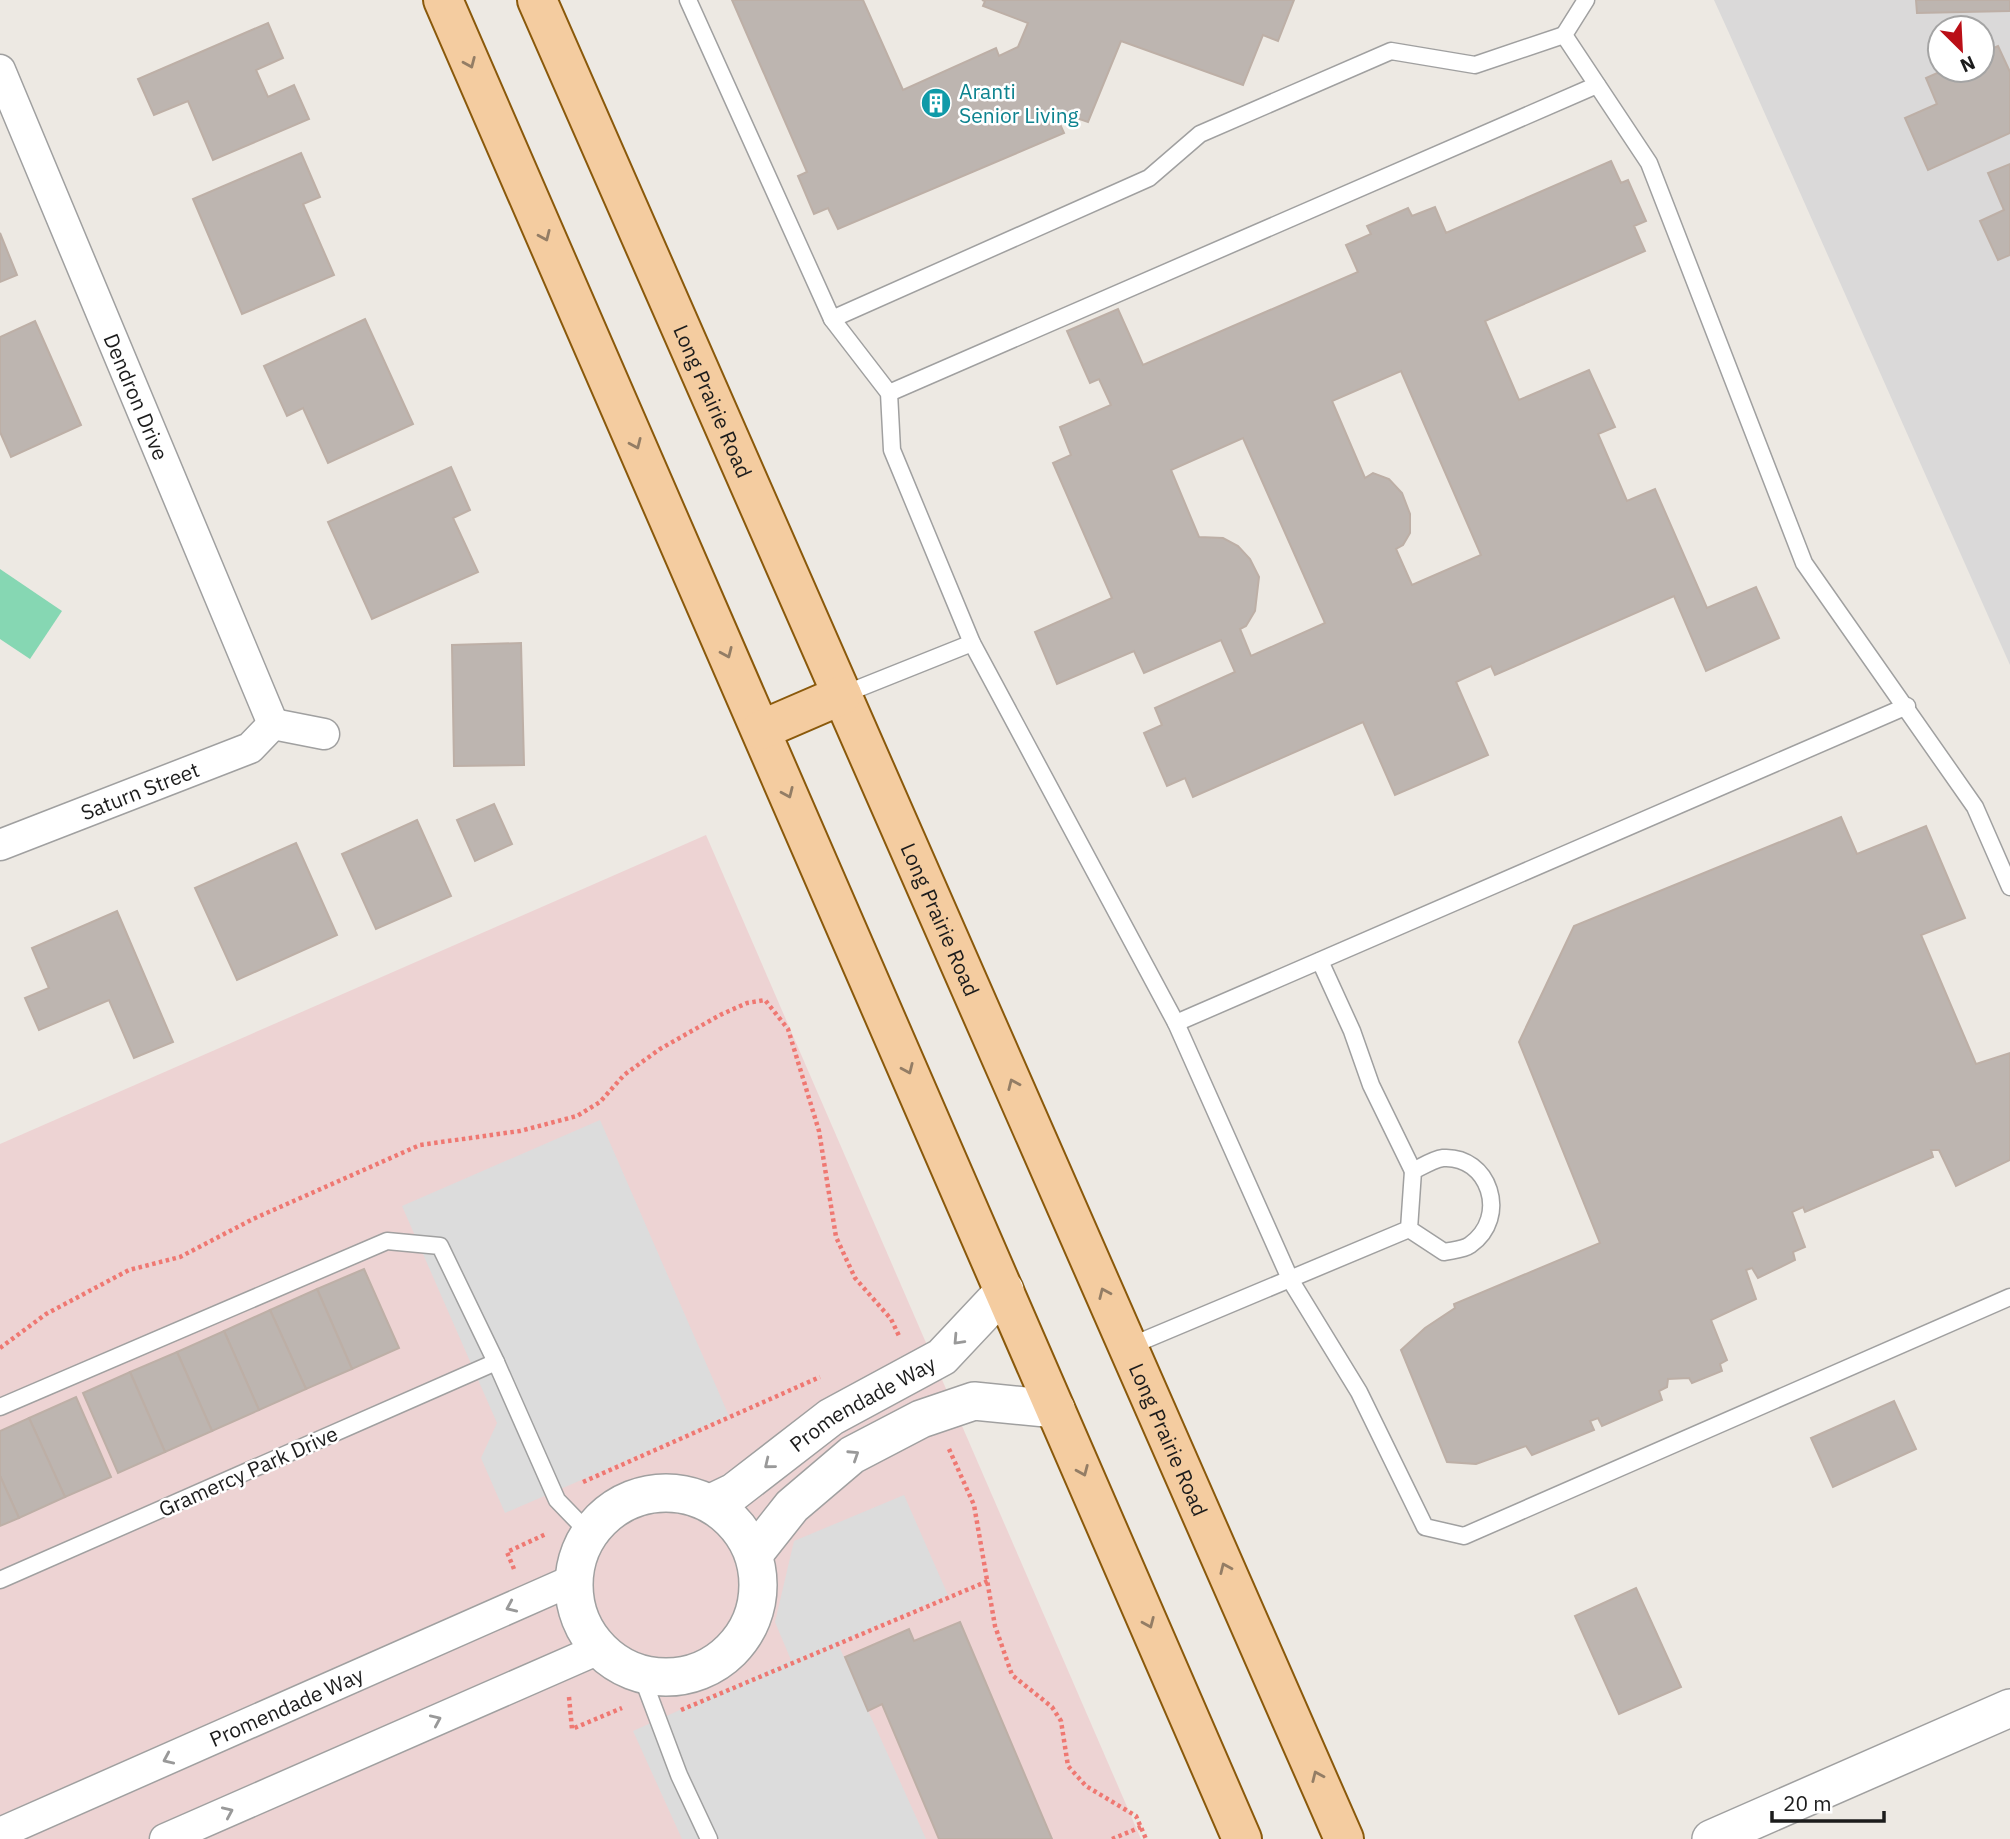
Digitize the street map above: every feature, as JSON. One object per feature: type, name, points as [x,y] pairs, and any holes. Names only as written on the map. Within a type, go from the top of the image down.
[{"type":"main road","points":[[443,0],[1242,1839]]},
{"type":"main road","name":"Long Prairie Road","points":[[537,0],[1344,1839]]},
{"type":"main road","points":[[761,730],[842,695]]},
{"type":"street","name":"Dendron Drive","points":[[0,70],[273,724]]},
{"type":"street","points":[[273,724],[324,734]]},
{"type":"street","name":"Saturn Street","points":[[0,845],[250,748],[273,724]]},
{"type":"street","name":"Promendade Way","points":[[711,1503],[734,1492],[831,1417],[942,1357],[1005,1290]]},
{"type":"street","name":"Promendade Way","points":[[754,1554],[792,1506],[852,1455],[921,1419],[974,1401],[1056,1409]]},
{"type":"street","points":[[658,1493],[685,1494],[711,1503],[736,1525],[754,1554],[759,1579],[757,1604],[748,1627],[734,1648],[715,1664],[691,1674],[666,1678],[641,1674],[618,1664],[598,1649],[579,1617],[573,1580],[578,1555],[589,1533],[608,1513],[631,1499],[658,1493]]},
{"type":"street","name":"Promendade Way","points":[[0,1833],[573,1580]]},
{"type":"street","points":[[165,1839],[598,1649]]},
{"type":"street","points":[[1711,1839],[2010,1708]]},
{"type":"lane","points":[[688,0],[832,319],[889,393],[892,450],[972,643],[1176,1023],[1291,1281],[1359,1392],[1425,1527],[1464,1536],[2010,1297]]},
{"type":"lane","points":[[832,319],[1149,178],[1200,134],[1391,51],[1475,65],[1564,35],[1586,0]]},
{"type":"lane","points":[[1564,35],[1649,163],[1804,563],[1907,706],[1975,807],[2010,887]]},
{"type":"lane","points":[[889,393],[1597,85]]},
{"type":"lane","points":[[842,695],[972,643]]},
{"type":"lane","points":[[1176,1023],[1907,706]]},
{"type":"lane","points":[[1320,961],[1352,1031],[1371,1085],[1413,1171],[1409,1229]]},
{"type":"lane","points":[[1409,1229],[1444,1252],[1468,1247],[1487,1229],[1494,1208],[1487,1184],[1468,1163],[1442,1158],[1413,1171]]},
{"type":"lane","points":[[1128,1347],[1291,1281],[1409,1229]]},
{"type":"lane","points":[[0,1407],[387,1241],[440,1246],[496,1362],[557,1500],[589,1533]]},
{"type":"lane","name":"Gramercy Park Drive","points":[[0,1580],[496,1362]]},
{"type":"lane","points":[[641,1674],[679,1775],[709,1839]]},
{"type":"path","points":[[0,1348],[46,1314],[130,1270],[180,1257],[253,1219],[420,1145],[520,1130],[577,1116],[600,1102],[624,1075],[660,1049],[720,1015],[747,1003],[765,1000],[788,1030],[819,1131],[836,1237],[855,1278],[891,1319],[901,1341]]},
{"type":"path","points":[[583,1482],[824,1375]]},
{"type":"path","points":[[947,1444],[974,1505],[995,1626],[1012,1675],[1052,1707],[1062,1721],[1068,1766],[1086,1786],[1136,1816],[1146,1839]]},
{"type":"path","points":[[517,1577],[506,1552],[546,1534]]},
{"type":"path","points":[[680,1710],[988,1581]]},
{"type":"path","points":[[567,1689],[572,1705],[572,1729],[622,1708]]},
{"type":"path","points":[[1112,1839],[1140,1827]]},
{"type":"shaded area","points":[[1714,0],[2010,0],[2010,665]]},
{"type":"shaded area","points":[[706,835],[1141,1839],[0,1839],[0,1144]]},
{"type":"shaded area","points":[[600,1120],[729,1416],[505,1513],[481,1458],[497,1423],[402,1206]]},
{"type":"shaded area","points":[[904,1495],[948,1595],[838,1644],[926,1839],[682,1839],[633,1731],[791,1660],[775,1622],[794,1541]]},
{"type":"green space","points":[[0,569],[62,611],[30,659],[0,639]]},
{"type":"building","name":"Aranti Senior Living","points":[[732,0],[863,0],[903,90],[996,48],[999,56],[1018,47],[1028,23],[983,6],[985,1],[982,0],[1294,0],[1278,41],[1263,35],[1243,85],[1121,41],[1088,122],[1071,116],[1059,122],[1064,133],[838,229],[828,208],[814,214],[798,176],[807,172]]},
{"type":"building","points":[[1916,0],[2010,0],[2010,11],[1917,13]]},
{"type":"building","points":[[268,23],[283,58],[256,70],[268,97],[294,85],[309,119],[213,160],[188,101],[154,115],[138,79]]},
{"type":"building","points":[[1998,46],[2010,72],[2010,133],[1928,170],[1905,118],[1937,104],[1929,84],[1996,84]]},
{"type":"building","points":[[301,153],[320,197],[303,204],[334,275],[242,314],[193,199]]},
{"type":"building","points":[[1611,161],[1621,183],[1628,180],[1646,221],[1634,226],[1645,251],[1485,321],[1519,400],[1589,370],[1615,427],[1598,434],[1627,501],[1655,489],[1707,608],[1756,587],[1779,638],[1706,671],[1674,596],[1495,675],[1491,666],[1456,682],[1488,755],[1395,795],[1363,722],[1193,797],[1185,778],[1167,786],[1144,733],[1162,725],[1155,708],[1235,672],[1221,640],[1144,673],[1134,651],[1057,684],[1035,632],[1112,598],[1053,463],[1071,455],[1060,427],[1111,405],[1099,379],[1090,383],[1067,331],[1118,309],[1143,365],[1358,272],[1346,245],[1371,234],[1367,226],[1408,208],[1412,216],[1435,207],[1446,233]],"holes":[[[1401,371],[1481,555],[1412,585],[1396,549],[1403,545],[1410,533],[1410,514],[1402,493],[1389,479],[1373,473],[1365,478],[1332,401]],[[1243,438],[1325,623],[1251,656],[1240,629],[1246,626],[1255,611],[1259,577],[1250,559],[1238,546],[1223,538],[1199,537],[1171,470]]]},
{"type":"building","points":[[2010,164],[2010,255],[1998,260],[1980,221],[2004,210],[1988,173]]},
{"type":"building","points":[[0,233],[17,275],[0,282]]},
{"type":"building","points":[[365,319],[413,424],[328,463],[303,408],[287,416],[264,366]]},
{"type":"building","points":[[35,321],[81,425],[11,457],[0,432],[0,337]]},
{"type":"building","points":[[451,467],[470,510],[453,518],[478,572],[372,619],[328,522]]},
{"type":"building","points":[[521,643],[524,765],[454,766],[452,645]]},
{"type":"building","points":[[494,804],[512,844],[475,861],[457,820]]},
{"type":"building","points":[[1841,817],[1857,854],[1926,826],[1965,918],[1921,935],[1976,1064],[2010,1053],[2010,1160],[1956,1186],[1939,1150],[1931,1150],[1933,1157],[1805,1212],[1803,1207],[1792,1212],[1805,1247],[1793,1252],[1795,1260],[1758,1278],[1752,1268],[1746,1270],[1756,1299],[1711,1320],[1727,1360],[1720,1364],[1722,1371],[1692,1383],[1689,1378],[1668,1379],[1667,1387],[1659,1391],[1662,1400],[1602,1426],[1598,1418],[1590,1421],[1594,1430],[1532,1455],[1526,1446],[1476,1464],[1447,1462],[1401,1350],[1425,1328],[1455,1308],[1454,1304],[1600,1243],[1519,1042],[1574,926]]},
{"type":"building","points":[[417,820],[451,896],[376,929],[342,854]]},
{"type":"building","points":[[296,843],[337,935],[237,980],[195,888]]},
{"type":"building","points":[[117,911],[173,1042],[134,1058],[109,1000],[39,1030],[25,998],[49,988],[32,948]]},
{"type":"building","points":[[364,1269],[399,1348],[352,1369],[317,1289]]},
{"type":"building","points":[[317,1289],[352,1369],[306,1389],[270,1310]]},
{"type":"building","points":[[270,1310],[306,1389],[259,1410],[224,1331]]},
{"type":"building","points":[[224,1331],[259,1410],[212,1431],[177,1352]]},
{"type":"building","points":[[177,1352],[212,1431],[165,1452],[130,1372]]},
{"type":"building","points":[[130,1372],[165,1452],[118,1473],[83,1393]]},
{"type":"building","points":[[76,1397],[111,1477],[65,1497],[29,1418]]},
{"type":"building","points":[[1894,1401],[1916,1449],[1833,1487],[1811,1438]]},
{"type":"building","points":[[29,1418],[65,1497],[19,1518],[0,1476],[0,1431]]},
{"type":"building","points":[[0,1476],[19,1518],[0,1526]]},
{"type":"building","points":[[1636,1588],[1681,1687],[1619,1714],[1575,1616]]},
{"type":"building","points":[[960,1622],[1052,1839],[939,1839],[882,1704],[868,1711],[845,1657],[909,1629],[914,1641]]},
{"type":"place","name":"Aranti Senior Living","points":[[936,103]]}]
